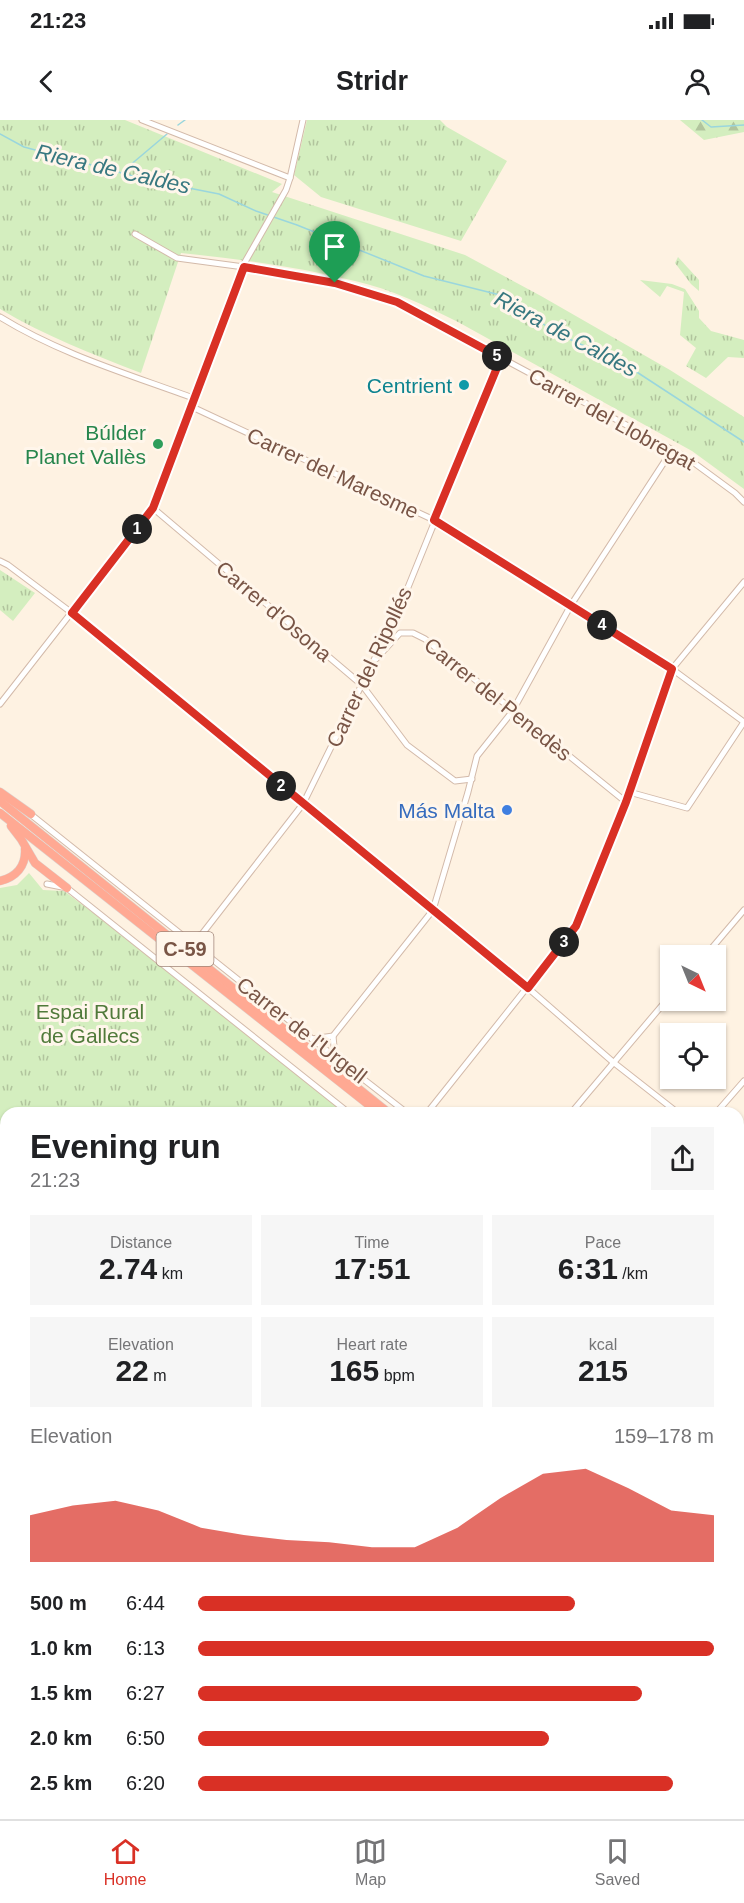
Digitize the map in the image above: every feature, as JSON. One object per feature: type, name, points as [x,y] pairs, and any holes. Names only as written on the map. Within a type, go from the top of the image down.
[{"type":"highway","points":[[0,790],[31,814]]},
{"type":"highway","name":"C-59","points":[[0,801],[382,1107]]},
{"type":"highway","points":[[0,814],[41,868],[67,888]]},
{"type":"highway","name":"C-59","points":[[0,814],[371,1107]]},
{"type":"highway","points":[[0,881],[10,878],[20,869],[24,862],[25,848]]},
{"type":"street","points":[[142,120],[290,178]]},
{"type":"street","points":[[0,704],[153,508],[244,267],[286,190],[303,120]]},
{"type":"street","name":"Carrer del Llobregat","points":[[135,234],[177,258],[335,283],[397,302],[686,457],[744,502]]},
{"type":"street","points":[[0,317],[17,328],[90,361],[193,398]]},
{"type":"street","name":"Carrer del Ripollés","points":[[184,937],[202,934],[303,804],[399,607],[501,358]]},
{"type":"street","name":"Carrer del Maresme","points":[[190,406],[434,520],[672,669],[744,722]]},
{"type":"street","points":[[312,1039],[333,1036],[433,910],[477,756],[512,712],[571,605],[672,450]]},
{"type":"street","name":"Carrer d'Osona","points":[[153,508],[362,685],[407,745],[454,780],[472,779]]},
{"type":"street","points":[[0,561],[72,613],[528,988],[613,1062],[670,1107]]},
{"type":"street","points":[[432,1107],[576,926],[626,802],[672,669],[744,582]]},
{"type":"street","name":"Carrer del Penedès","points":[[371,665],[400,633],[413,633],[425,639],[512,712],[626,802]]},
{"type":"street","points":[[629,792],[687,808],[744,722]]},
{"type":"street","name":"Carrer de l'Urgell","points":[[31,814],[399,1107]]},
{"type":"street","points":[[47,884],[67,888],[342,1107]]},
{"type":"street","points":[[714,945],[744,910]]},
{"type":"street","points":[[576,1107],[660,1008]]},
{"type":"street","points":[[333,1036],[335,1057]]},
{"type":"street","points":[[721,1107],[744,1081]]},
{"type":"street","points":[[340,1084],[366,1107]]},
{"type":"green space","points":[[0,120],[125,120],[282,184],[272,192],[465,255],[670,370],[744,417],[744,489],[692,451],[458,322],[395,293],[334,276],[269,264],[181,253],[141,373],[34,328],[0,309]]},
{"type":"green space","points":[[307,120],[440,120],[447,127],[507,161],[461,241],[321,197],[294,175]]},
{"type":"green space","points":[[680,120],[744,120],[744,132],[704,140]]},
{"type":"green space","points":[[678,257],[699,280],[699,291],[675,263]]},
{"type":"green space","points":[[640,280],[672,284],[685,289],[699,311],[699,318],[711,331],[744,340],[744,358],[728,357],[706,378],[686,366],[696,348],[680,335],[684,292],[667,286],[660,297]]},
{"type":"green space","points":[[0,570],[35,593],[13,621],[0,610]]},
{"type":"green space","name":"Espai Rural de Gallecs","points":[[29,873],[43,890],[64,891],[138,946],[338,1107],[0,1107],[0,888],[17,885]]},
{"type":"waterway","points":[[178,125],[185,120]]},
{"type":"waterway","points":[[702,120],[711,127],[744,125]]},
{"type":"waterway","name":"Riera de Caldes","points":[[0,134],[24,147],[148,180],[219,194],[256,211],[424,276],[504,296],[556,333],[626,365],[744,442]]},
{"type":"waterway","points":[[122,172],[167,134]]},
{"type":"place","name":"Centrient","points":[[464,385]]},
{"type":"place","name":"Búlder Planet Vallès","points":[[158,444]]},
{"type":"place","name":"Más Malta","points":[[507,810]]},
{"type":"route","points":[[244,267],[335,283],[397,302],[501,358],[434,520],[672,669],[626,802],[576,926],[528,988],[72,613],[153,508],[244,267]]}]
